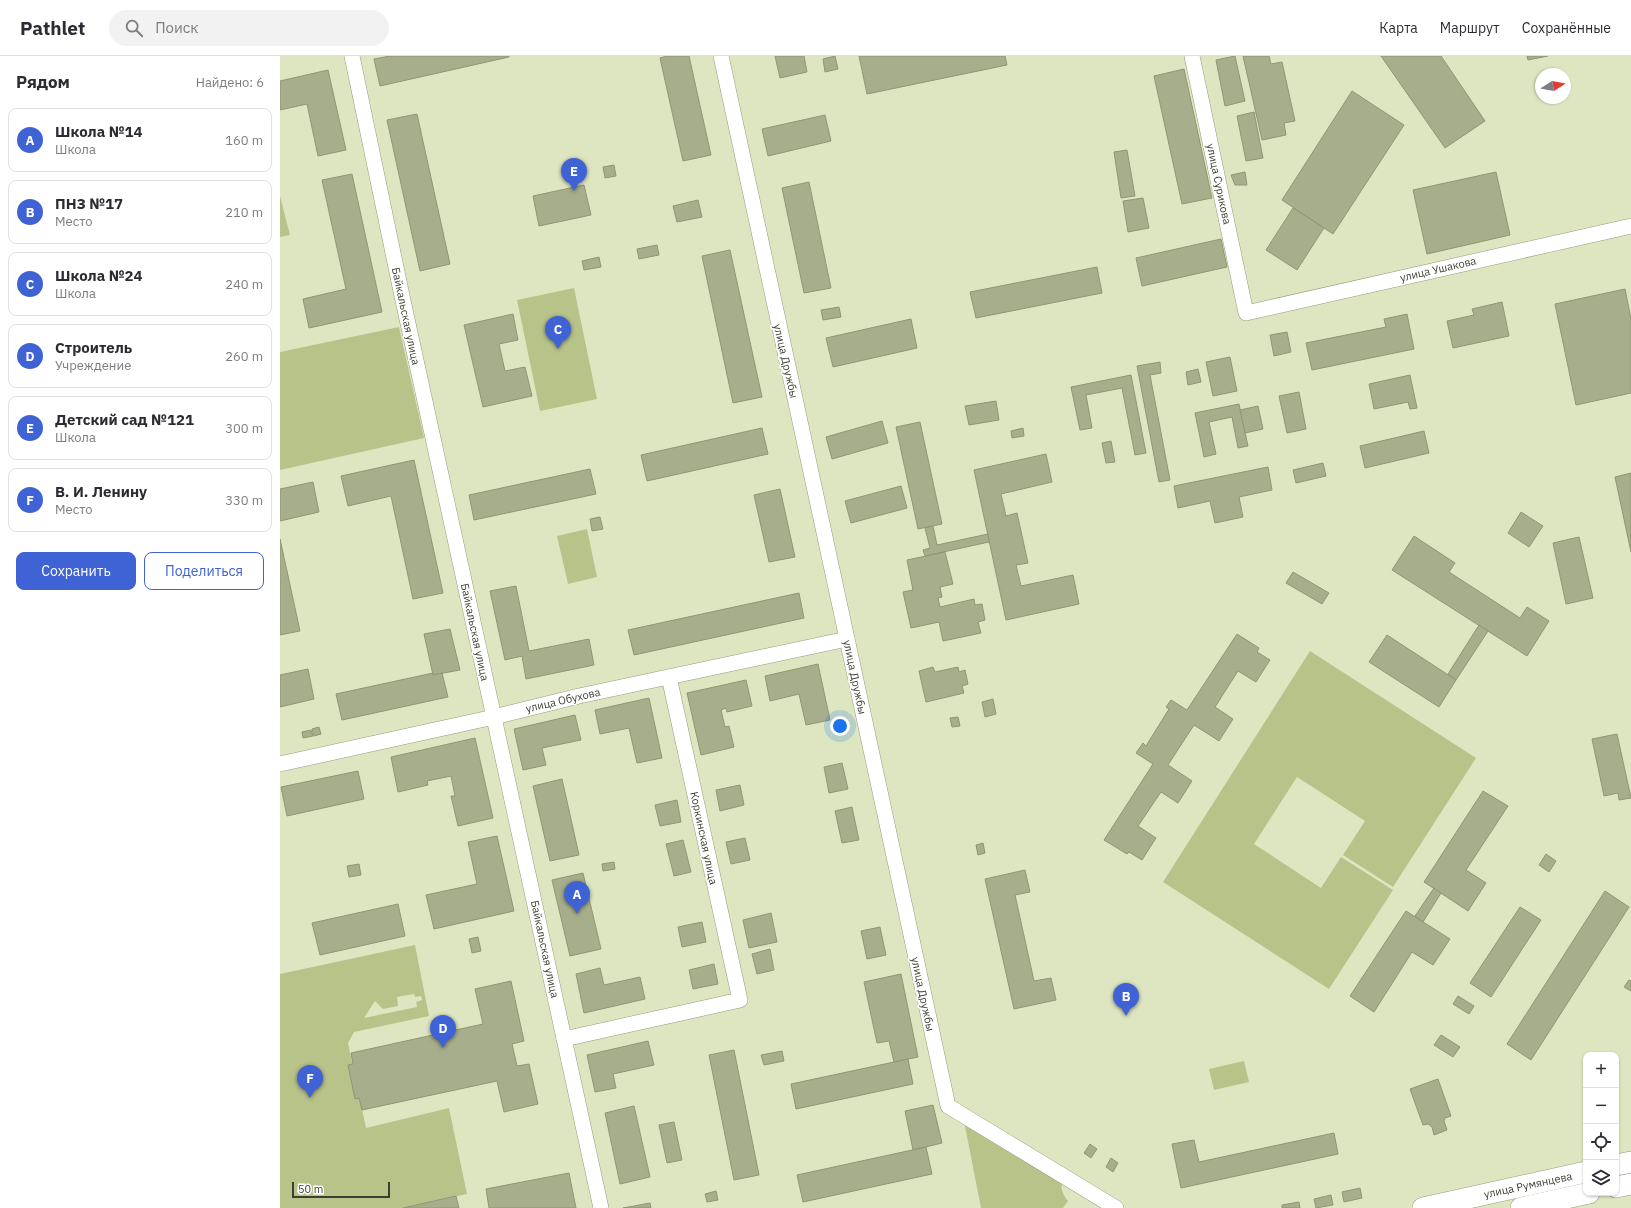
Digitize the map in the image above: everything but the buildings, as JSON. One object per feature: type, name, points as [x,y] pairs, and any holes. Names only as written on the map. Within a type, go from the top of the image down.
[{"type":"main road","points":[[1619,1165],[1631,1162]]},
{"type":"main road","name":"улица Румянцева","points":[[1423,1208],[1583,1173]]},
{"type":"main road","points":[[1619,1186],[1631,1184]]},
{"type":"main road","name":"улица Румянцева","points":[[1532,1207],[1583,1194]]},
{"type":"street","name":"Байкальская улица","points":[[352,56],[402,296],[601,1208]]},
{"type":"street","name":"улица Дружбы","points":[[721,56],[948,1106],[1116,1208]]},
{"type":"street","name":"улица Сурикова","points":[[1192,56],[1246,313]]},
{"type":"street","name":"улица Ушакова","points":[[1246,313],[1631,226]]},
{"type":"street","name":"улица Обухова","points":[[280,764],[494,717],[579,696],[847,639]]},
{"type":"street","name":"Коркинская улица","points":[[564,1039],[740,1000],[668,677]]},
{"type":"street","points":[[1532,1207],[1533,1184]]},
{"type":"green space","points":[[280,196],[290,235],[280,237]]},
{"type":"green space","points":[[574,288],[597,399],[540,411],[517,300]]},
{"type":"green space","points":[[399,327],[424,438],[280,470],[280,352]]},
{"type":"green space","points":[[587,529],[597,577],[568,584],[557,536]]},
{"type":"green space","points":[[1310,651],[1476,758],[1393,887],[1343,855],[1365,821],[1297,777],[1254,844],[1321,888],[1341,857],[1393,890],[1329,989],[1163,882]]},
{"type":"green space","points":[[415,945],[429,1016],[354,1032],[348,1043],[366,1128],[449,1108],[467,1194],[403,1208],[280,1208],[280,974]],"holes":[[[414,994],[415,997],[421,996],[422,1000],[416,1002],[417,1007],[364,1018],[375,1001],[383,1009],[398,1006],[397,997]]]},
{"type":"green space","points":[[1244,1061],[1249,1082],[1214,1090],[1209,1069]]},
{"type":"green space","points":[[964,1121],[1062,1180],[1062,1191],[1068,1201],[1063,1208],[981,1208]]},
{"type":"place","name":"Детский сад №121","points":[[574,191]]},
{"type":"place","name":"Школа №24","points":[[558,349]]},
{"type":"place","name":"Школа №14","points":[[577,914]]},
{"type":"place","name":"ПНЗ №17","points":[[1126,1016]]},
{"type":"place","name":"Строитель","points":[[443,1048]]},
{"type":"place","name":"В. И. Ленину","points":[[310,1098]]}]
